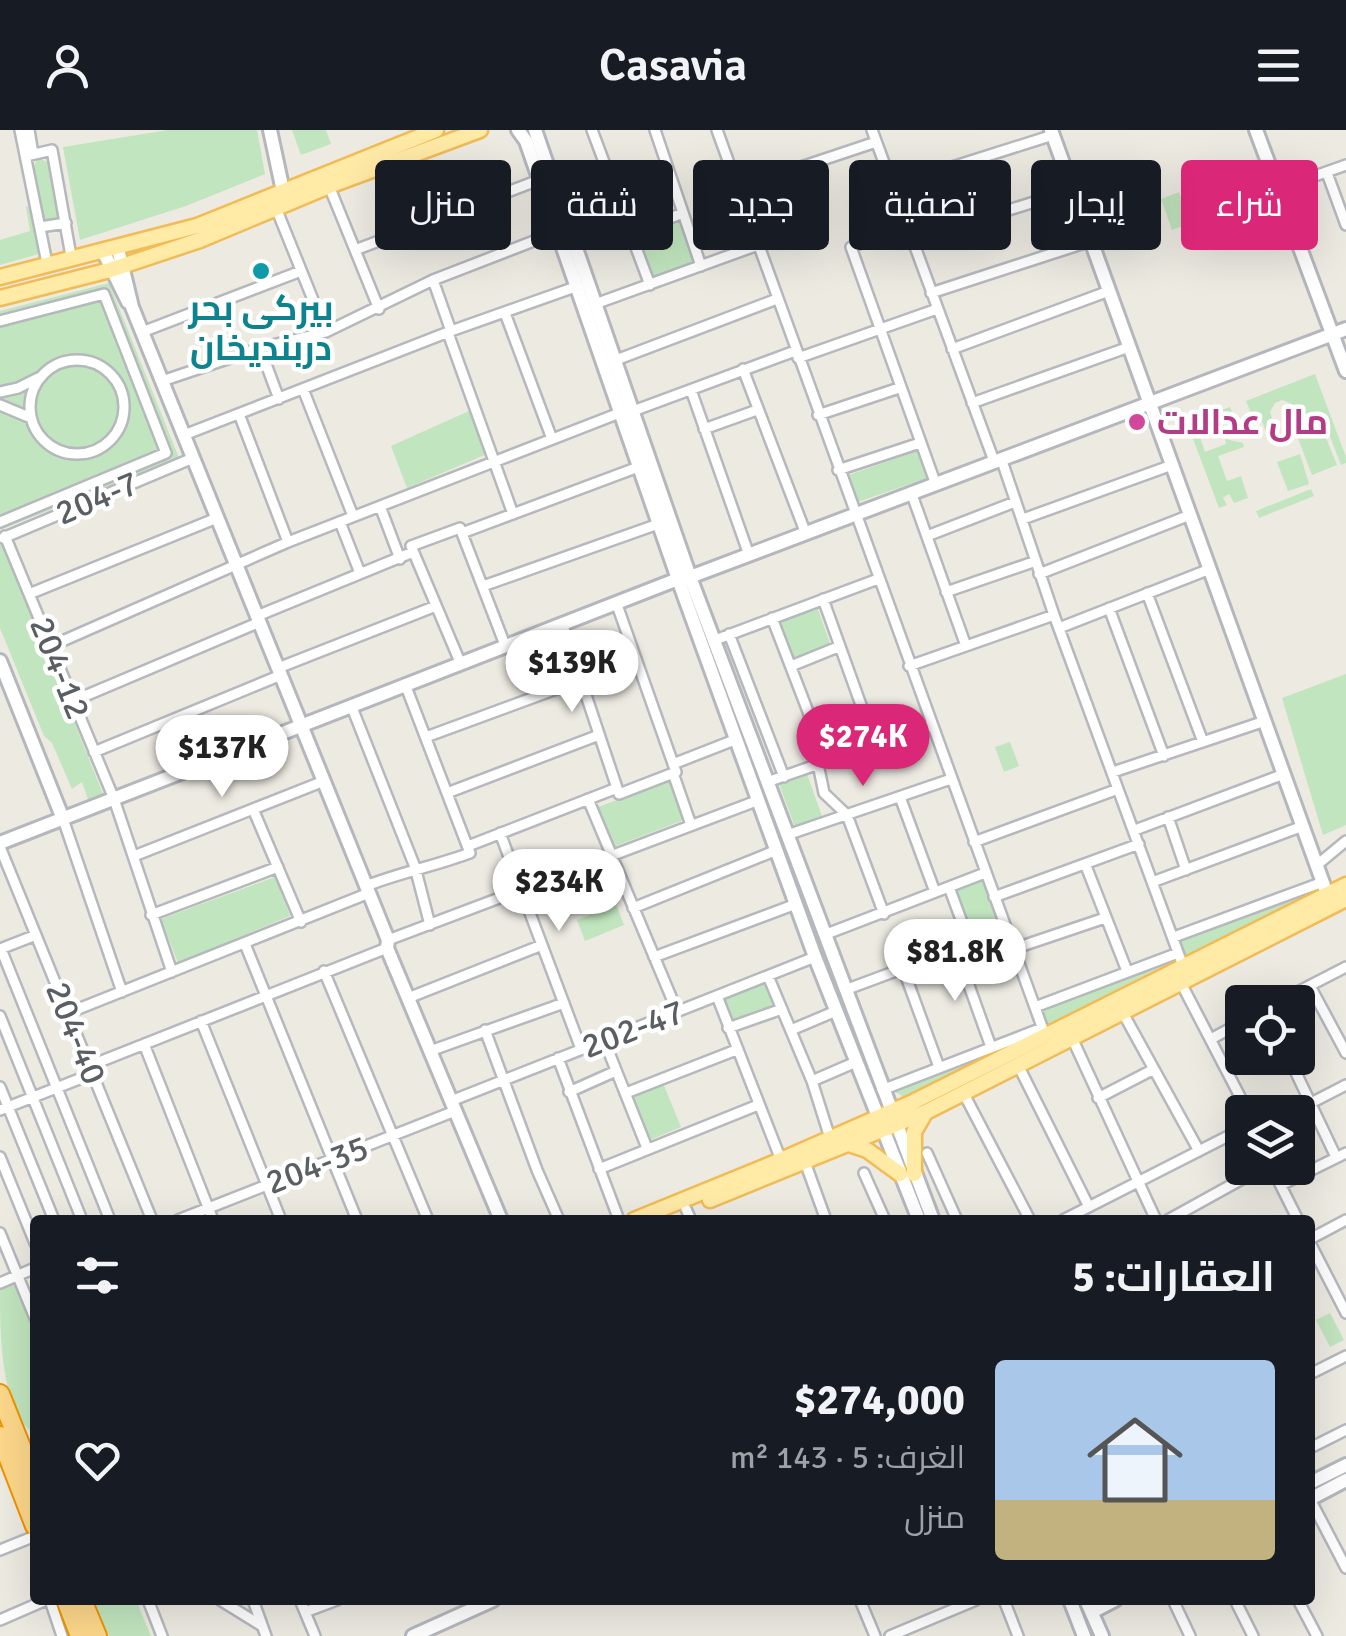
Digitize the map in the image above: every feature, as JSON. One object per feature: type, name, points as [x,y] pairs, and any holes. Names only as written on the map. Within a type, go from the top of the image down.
[{"type":"highway","points":[[0,1394],[7,1433],[30,1509]]},
{"type":"highway","points":[[7,1433],[30,1473]]},
{"type":"highway","points":[[68,1605],[80,1636]]},
{"type":"highway","points":[[84,1605],[97,1636]]},
{"type":"main road","points":[[0,277],[197,226],[436,130]]},
{"type":"main road","points":[[0,298],[116,268],[239,226],[329,186],[480,130]]},
{"type":"main road","points":[[688,1214],[849,1144],[1180,959],[1325,888],[1346,885]]},
{"type":"main road","points":[[661,1215],[830,1138],[926,1112],[1346,900]]},
{"type":"main road","points":[[849,1144],[907,1174],[914,1132],[926,1112]]},
{"type":"street","points":[[20,130],[30,155]]},
{"type":"street","points":[[29,130],[47,263]]},
{"type":"street","points":[[270,130],[282,191]]},
{"type":"street","points":[[592,130],[603,160]]},
{"type":"street","points":[[656,130],[701,266]]},
{"type":"street","points":[[720,131],[729,160]]},
{"type":"street","points":[[1261,131],[1270,160]]},
{"type":"street","points":[[969,160],[1052,132],[1062,160]]},
{"type":"street","points":[[809,160],[875,134],[884,160]]},
{"type":"street","points":[[529,135],[535,160]]},
{"type":"street","points":[[529,135],[616,360],[641,466],[661,522],[715,640],[749,752],[759,800],[815,957],[880,1124],[929,1215]]},
{"type":"street","points":[[30,155],[52,150],[71,256]]},
{"type":"street","points":[[1318,178],[1346,165]]},
{"type":"street","points":[[1328,173],[1346,226]]},
{"type":"street","points":[[355,250],[531,183]]},
{"type":"street","points":[[329,186],[379,308]]},
{"type":"street","points":[[276,208],[326,332]]},
{"type":"street","points":[[673,217],[683,213]]},
{"type":"street","points":[[40,227],[66,223]]},
{"type":"street","points":[[162,381],[260,348],[326,332],[433,280],[531,242]]},
{"type":"street","points":[[110,250],[368,889],[408,998],[499,1215]]},
{"type":"street","points":[[565,250],[628,411],[736,739],[767,782],[882,1090],[880,1124]]},
{"type":"street","points":[[637,250],[650,284]]},
{"type":"street","points":[[595,304],[744,250]]},
{"type":"street","points":[[760,250],[1044,1032],[991,1047],[882,1090]]},
{"type":"street","points":[[852,250],[934,482]]},
{"type":"street","points":[[916,250],[972,403],[1023,520],[1180,959],[1127,971],[1035,1007]]},
{"type":"street","points":[[931,293],[1063,250]]},
{"type":"street","points":[[1094,250],[1325,888],[1174,938]]},
{"type":"street","points":[[1304,250],[1339,331],[1346,371]]},
{"type":"street","points":[[142,332],[302,272]]},
{"type":"street","points":[[433,280],[513,514]]},
{"type":"street","points":[[184,435],[578,286]]},
{"type":"street","points":[[952,349],[1109,291]]},
{"type":"street","points":[[0,321],[104,294],[166,452],[0,522]]},
{"type":"street","points":[[616,360],[777,299]]},
{"type":"street","points":[[51,646],[288,542],[552,438],[744,369],[880,330],[937,309]]},
{"type":"street","points":[[505,312],[552,438]]},
{"type":"street","points":[[0,845],[616,602],[806,534],[934,482],[1339,331]]},
{"type":"street","points":[[972,403],[1129,347]]},
{"type":"street","points":[[260,348],[279,399]]},
{"type":"street","points":[[0,392],[41,377],[60,362],[94,362],[114,376],[124,399],[122,422],[110,441],[94,452],[75,454],[53,448],[36,432],[31,418],[30,400],[41,377]]},
{"type":"street","points":[[744,369],[806,534]]},
{"type":"street","points":[[818,415],[899,388]]},
{"type":"street","points":[[303,389],[353,516]]},
{"type":"street","points":[[691,390],[749,555]]},
{"type":"street","points":[[0,404],[31,418]]},
{"type":"street","points":[[704,429],[757,410]]},
{"type":"street","points":[[239,414],[288,542]]},
{"type":"street","points":[[838,470],[920,443]]},
{"type":"street","name":"204-7","points":[[3,538],[193,458]]},
{"type":"street","points":[[1023,520],[1172,465]]},
{"type":"street","points":[[462,533],[641,466]]},
{"type":"street","points":[[911,492],[966,646]]},
{"type":"street","points":[[926,536],[1016,502]]},
{"type":"street","points":[[380,506],[400,559]]},
{"type":"street","points":[[1040,574],[1190,515]]},
{"type":"street","points":[[29,594],[218,518]]},
{"type":"street","points":[[340,522],[360,573]]},
{"type":"street","points":[[482,586],[661,522]]},
{"type":"street","points":[[460,662],[411,546],[460,528],[506,645]]},
{"type":"street","name":"204-12","points":[[3,538],[114,799],[172,972]]},
{"type":"street","points":[[73,700],[414,552]]},
{"type":"street","points":[[946,592],[1036,561]]},
{"type":"street","points":[[1059,628],[1210,570]]},
{"type":"street","points":[[715,640],[878,579]]},
{"type":"street","points":[[1147,593],[1203,742]]},
{"type":"street","points":[[822,599],[875,744]]},
{"type":"street","points":[[616,602],[691,825]]},
{"type":"street","points":[[94,752],[436,606]]},
{"type":"street","points":[[1109,608],[1164,756]]},
{"type":"street","points":[[909,666],[1054,615]]},
{"type":"street","points":[[772,618],[823,763],[824,793],[847,815],[884,914]]},
{"type":"street","points":[[562,623],[619,794],[736,739]]},
{"type":"street","points":[[729,634],[784,777]]},
{"type":"street","points":[[791,666],[838,648]]},
{"type":"street","points":[[0,661],[63,819],[122,992]]},
{"type":"street","points":[[426,737],[581,680]]},
{"type":"street","points":[[68,1013],[301,922],[415,868],[427,869],[470,853],[406,684]]},
{"type":"street","points":[[351,706],[415,868],[430,925]]},
{"type":"street","points":[[1113,772],[1265,720]]},
{"type":"street","points":[[767,782],[931,726]]},
{"type":"street","points":[[447,793],[600,735]]},
{"type":"street","points":[[1135,830],[1284,774]]},
{"type":"street","points":[[787,835],[951,779]]},
{"type":"street","points":[[134,856],[324,781]]},
{"type":"street","points":[[468,846],[617,788]]},
{"type":"street","points":[[974,842],[1118,789]]},
{"type":"street","points":[[900,797],[936,892]]},
{"type":"street","points":[[588,800],[677,1011]]},
{"type":"street","points":[[4,1108],[57,1088],[144,1044],[430,925],[759,800]]},
{"type":"street","points":[[254,809],[301,922]]},
{"type":"street","points":[[1168,818],[1186,870]]},
{"type":"street","points":[[1155,881],[1303,826]]},
{"type":"street","points":[[500,833],[581,1049]]},
{"type":"street","points":[[1317,866],[1346,840]]},
{"type":"street","points":[[994,897],[1140,844]]},
{"type":"street","name":"204-40","points":[[0,845],[150,1215]]},
{"type":"street","points":[[632,908],[777,850]]},
{"type":"street","points":[[1086,866],[1127,971]]},
{"type":"street","points":[[151,915],[278,867]]},
{"type":"street","points":[[824,935],[985,873]]},
{"type":"street","points":[[949,887],[970,944]]},
{"type":"street","points":[[654,957],[796,904]]},
{"type":"street","points":[[1014,950],[1105,918]]},
{"type":"street","points":[[844,990],[904,971],[1006,930]]},
{"type":"street","points":[[36,935],[0,949],[108,1215]]},
{"type":"street","points":[[244,944],[355,1215]]},
{"type":"street","points":[[408,998],[542,945]]},
{"type":"street","points":[[956,949],[991,1047]]},
{"type":"street","name":"202-47","points":[[453,1106],[504,1079],[815,957]]},
{"type":"street","points":[[1312,985],[1346,967]]},
{"type":"street","points":[[324,971],[426,1215]]},
{"type":"street","points":[[904,971],[938,1067]]},
{"type":"street","points":[[768,976],[812,1082],[830,1138]]},
{"type":"street","points":[[1182,983],[1239,1095]]},
{"type":"street","points":[[1315,995],[1346,1053]]},
{"type":"street","points":[[716,996],[781,1160]]},
{"type":"street","points":[[430,1051],[564,1003]]},
{"type":"street","points":[[728,1028],[782,1009]]},
{"type":"street","points":[[791,1030],[836,1011]]},
{"type":"street","points":[[1124,1013],[1199,1152]]},
{"type":"street","points":[[0,1016],[80,1215]]},
{"type":"street","points":[[201,1020],[279,1215]]},
{"type":"street","points":[[485,1030],[557,1215]]},
{"type":"street","points":[[1211,1039],[1225,1031]]},
{"type":"street","points":[[1072,1038],[1154,1215]]},
{"type":"street","points":[[604,1040],[647,1148]]},
{"type":"street","points":[[144,1044],[211,1215]]},
{"type":"street","points":[[626,1093],[736,1050]]},
{"type":"street","points":[[558,1058],[617,1215]]},
{"type":"street","points":[[812,1082],[856,1062]]},
{"type":"street","points":[[1018,1065],[1089,1207]]},
{"type":"street","points":[[1098,1098],[1154,1069]]},
{"type":"street","points":[[569,1092],[616,1071]]},
{"type":"street","points":[[1315,1101],[1346,1085]]},
{"type":"street","points":[[0,1087],[4,1108],[52,1215]]},
{"type":"street","points":[[964,1094],[1027,1215]]},
{"type":"street","points":[[599,1169],[758,1105]]},
{"type":"street","name":"204-35","points":[[190,1215],[391,1136],[453,1106]]},
{"type":"street","points":[[1315,1110],[1341,1155],[1315,1168]]},
{"type":"street","points":[[1079,1215],[1225,1139]]},
{"type":"street","points":[[927,1153],[955,1215]]},
{"type":"street","points":[[0,1157],[30,1231]]},
{"type":"street","points":[[804,1162],[822,1215]]},
{"type":"street","points":[[864,1173],[883,1215]]},
{"type":"street","points":[[907,1174],[917,1215]]},
{"type":"street","points":[[1177,1215],[1231,1185]]},
{"type":"street","points":[[1280,1185],[1295,1215]]},
{"type":"street","points":[[1315,1238],[1346,1220]]},
{"type":"street","points":[[0,1233],[30,1306]]},
{"type":"street","points":[[1315,1251],[1346,1313]]},
{"type":"street","points":[[0,1283],[30,1270]]},
{"type":"street","points":[[1315,1372],[1346,1356]]},
{"type":"street","points":[[1315,1446],[1346,1430]]},
{"type":"street","points":[[1315,1495],[1336,1480],[1346,1465]]},
{"type":"street","points":[[1315,1509],[1346,1568]]},
{"type":"street","points":[[0,1550],[30,1538]]},
{"type":"street","points":[[0,1620],[36,1605]]},
{"type":"street","points":[[50,1605],[62,1636]]},
{"type":"street","points":[[150,1605],[162,1636]]},
{"type":"street","points":[[227,1605],[264,1631]]},
{"type":"street","points":[[255,1605],[264,1631]]},
{"type":"street","points":[[302,1605],[315,1636]]},
{"type":"street","points":[[304,1612],[323,1605]]},
{"type":"street","points":[[413,1636],[483,1605]]},
{"type":"street","points":[[862,1605],[875,1636]]},
{"type":"street","points":[[890,1636],[962,1605]]},
{"type":"street","points":[[1006,1605],[1018,1636]]},
{"type":"street","points":[[1072,1605],[1084,1636]]},
{"type":"street","points":[[1175,1605],[1189,1633],[1176,1636]]},
{"type":"street","points":[[1238,1605],[1253,1636]]},
{"type":"street","points":[[1300,1605],[1312,1635]]},
{"type":"street","points":[[1089,1606],[1102,1636]]},
{"type":"green space","points":[[168,130],[257,130],[265,174],[186,206],[80,240],[63,147]]},
{"type":"green space","points":[[292,130],[326,130],[331,144],[301,155]]},
{"type":"green space","points":[[38,158],[48,162],[59,213],[57,220],[50,222],[44,219],[33,167]]},
{"type":"green space","points":[[1179,192],[1181,226],[1172,230],[1161,199]]},
{"type":"green space","points":[[31,206],[42,253],[0,265],[0,240],[30,231],[26,207]]},
{"type":"green space","points":[[680,219],[696,262],[653,278],[643,250],[673,250],[673,222]]},
{"type":"green space","points":[[109,283],[179,458],[0,530],[0,311]]},
{"type":"green space","points":[[1315,374],[1346,457],[1346,463],[1341,465],[1323,418],[1305,424],[1297,406],[1282,400],[1270,412],[1276,431],[1267,434],[1260,416],[1251,413],[1246,401]]},
{"type":"green space","points":[[1230,407],[1234,418],[1223,433],[1219,426],[1199,434],[1205,452],[1226,444],[1225,439],[1243,443],[1244,447],[1218,456],[1227,481],[1241,476],[1248,498],[1234,503],[1229,494],[1223,498],[1227,505],[1219,508],[1187,423]]},
{"type":"green space","points":[[469,411],[487,454],[407,488],[391,446]]},
{"type":"green space","points":[[1320,423],[1337,465],[1312,475],[1296,433]]},
{"type":"green space","points":[[917,451],[927,478],[855,503],[846,476]]},
{"type":"green space","points":[[1300,454],[1309,484],[1288,491],[1277,462]]},
{"type":"green space","points":[[1311,489],[1314,496],[1259,518],[1256,511]]},
{"type":"green space","points":[[3,544],[103,794],[88,799],[82,782],[72,789],[52,743],[44,736],[0,628]]},
{"type":"green space","points":[[817,607],[831,646],[792,661],[777,621]]},
{"type":"green space","points":[[1346,674],[1346,825],[1323,835],[1282,698]]},
{"type":"green space","points":[[1010,742],[1019,766],[1004,772],[995,747]]},
{"type":"green space","points":[[807,774],[823,819],[795,827],[779,784]]},
{"type":"green space","points":[[669,781],[684,820],[613,847],[598,807]]},
{"type":"green space","points":[[275,877],[290,916],[178,963],[161,919]]},
{"type":"green space","points":[[983,879],[1001,928],[964,942],[946,893]]},
{"type":"green space","points":[[1308,895],[1182,957],[1177,942]]},
{"type":"green space","points":[[616,904],[624,925],[585,941],[577,920]]},
{"type":"green space","points":[[1170,962],[1048,1025],[1042,1010]]},
{"type":"green space","points":[[765,983],[773,1005],[731,1021],[723,1000]]},
{"type":"green space","points":[[1000,1049],[940,1083],[928,1084],[904,1097],[892,1090]]},
{"type":"green space","points":[[663,1083],[681,1127],[650,1140],[632,1095]]},
{"type":"green space","points":[[12,1285],[18,1288],[30,1318],[30,1429],[15,1408],[4,1369],[0,1289]]},
{"type":"green space","points":[[1330,1313],[1344,1340],[1330,1347],[1316,1320]]},
{"type":"green space","points":[[96,1605],[138,1605],[151,1636],[109,1636]]},
{"type":"place","name":"بيركى بحر دربنديخان","points":[[261,271]]},
{"type":"place","name":"مال عدالات","points":[[1137,422]]}]
